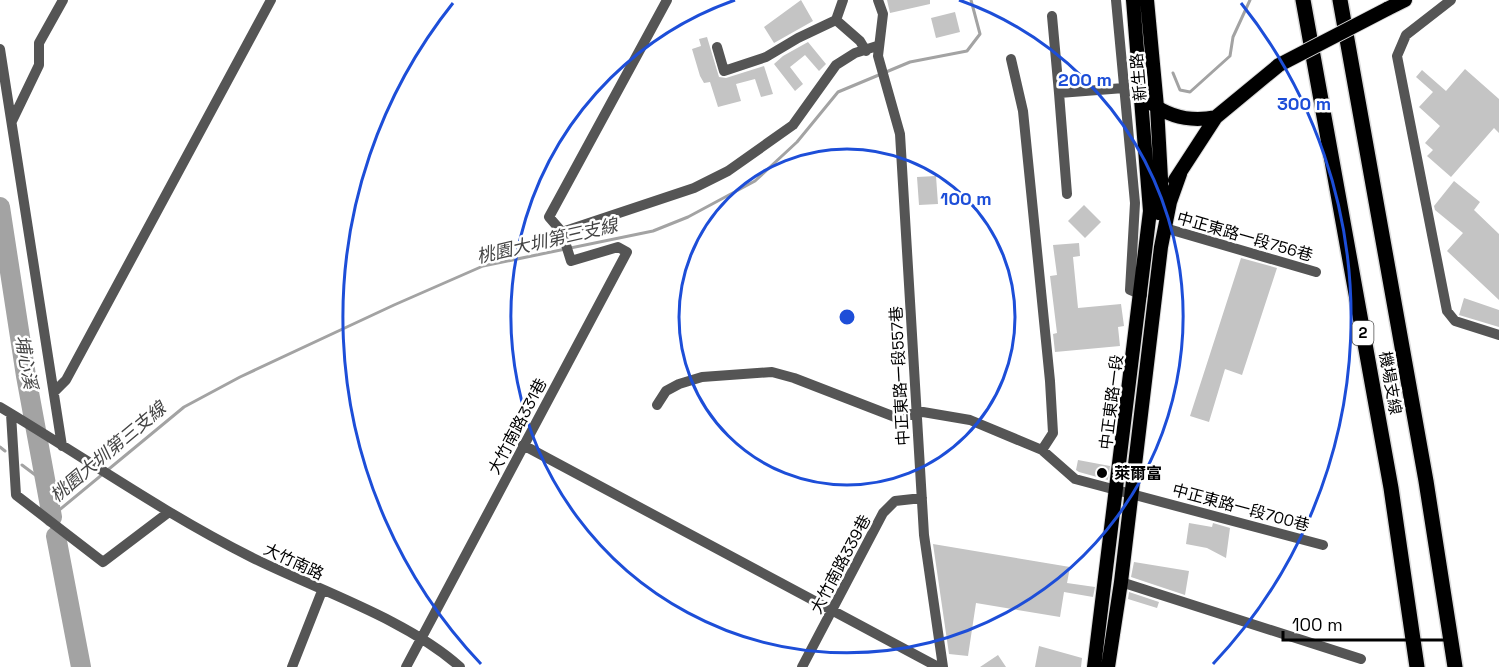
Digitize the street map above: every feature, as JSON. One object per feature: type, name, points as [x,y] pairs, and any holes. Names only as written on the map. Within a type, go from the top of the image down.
[{"type":"highway","name":"機場支線","points":[[1303,0],[1391,488],[1417,667]]},
{"type":"highway","name":"機場支線","points":[[1340,0],[1424,470],[1455,667]]},
{"type":"main road","name":"新生路","points":[[1133,0],[1142,96],[1157,107]]},
{"type":"main road","name":"新生路","points":[[1147,0],[1157,107]]},
{"type":"main road","name":"中正東路一段","points":[[1150,211],[1180,174],[1216,117],[1280,65],[1405,0]]},
{"type":"main road","name":"中正東路一段","points":[[1142,96],[1150,211],[1148,296]]},
{"type":"main road","name":"中正東路一段","points":[[1108,667],[1131,493],[1153,243],[1162,197],[1157,107]]},
{"type":"main road","points":[[1157,107],[1170,115],[1196,121],[1216,117]]},
{"type":"main road","name":"中正東路一段","points":[[1094,667],[1117,490],[1148,296],[1180,174]]},
{"type":"street","points":[[12,121],[39,65],[39,43],[63,0]]},
{"type":"street","points":[[667,0],[549,217],[562,232],[694,188],[728,171],[793,125],[836,65],[855,53],[878,51],[883,14],[878,0]]},
{"type":"street","points":[[717,47],[724,71],[766,57],[798,38],[836,20],[843,0]]},
{"type":"street","points":[[1116,0],[1135,203],[1131,290],[1148,296]]},
{"type":"street","points":[[1451,0],[1406,35],[1396,56],[1448,316],[1499,335]]},
{"type":"street","points":[[54,392],[66,380],[268,1]]},
{"type":"street","points":[[1052,16],[1067,194]]},
{"type":"street","points":[[836,20],[860,41],[866,51]]},
{"type":"street","points":[[0,49],[54,392],[59,444]]},
{"type":"street","name":"中正東路一段557巷","points":[[878,51],[900,134],[924,535],[943,667]]},
{"type":"street","points":[[1011,59],[1023,111],[1050,381],[1053,433],[1042,450]]},
{"type":"street","points":[[1059,93],[1124,88]]},
{"type":"street","name":"中正東路一段756巷","points":[[1165,228],[1316,272]]},
{"type":"street","name":"大竹南路331巷","points":[[406,667],[627,252],[618,247],[571,261],[562,232]]},
{"type":"street","name":"中正東路一段700巷","points":[[657,405],[666,391],[679,384],[702,377],[772,372],[794,378],[895,417],[917,414],[970,420],[1042,450],[1075,479],[1323,545]]},
{"type":"street","points":[[0,407],[59,444]]},
{"type":"street","points":[[15,417],[16,495],[103,562],[169,512]]},
{"type":"street","name":"大竹南路","points":[[59,444],[169,512],[251,557],[421,638],[460,667]]},
{"type":"street","points":[[523,445],[938,667]]},
{"type":"street","name":"大竹南路339巷","points":[[802,667],[883,513],[895,501],[922,498]]},
{"type":"street","points":[[1121,582],[1361,659]]},
{"type":"street","points":[[292,667],[322,591]]},
{"type":"building","points":[[801,0],[813,21],[774,43],[764,27]]},
{"type":"building","points":[[887,0],[930,0],[930,4],[890,13]]},
{"type":"building","points":[[955,12],[960,32],[936,38],[931,18]]},
{"type":"building","points":[[707,37],[719,77],[726,78],[764,66],[773,94],[761,97],[755,79],[736,84],[741,101],[718,107],[710,82],[704,83],[700,76],[692,49],[701,46],[699,39]]},
{"type":"building","points":[[808,42],[826,64],[819,71],[805,55],[790,67],[803,84],[795,91],[774,64],[783,56]]},
{"type":"building","points":[[1465,69],[1499,99],[1499,133],[1494,128],[1451,177],[1427,156],[1433,150],[1425,143],[1440,126],[1419,107],[1433,92],[1416,77],[1422,70],[1446,91]]},
{"type":"building","points":[[936,176],[938,204],[919,205],[917,177]]},
{"type":"building","points":[[1454,181],[1480,202],[1474,210],[1499,234],[1499,300],[1447,251],[1463,233],[1435,210],[1434,206]]},
{"type":"building","points":[[1084,205],[1101,222],[1085,238],[1068,221]]},
{"type":"building","points":[[1079,243],[1080,256],[1073,257],[1078,308],[1121,304],[1124,326],[1118,327],[1120,346],[1055,352],[1053,334],[1057,333],[1050,276],[1057,275],[1053,245]]},
{"type":"building","points":[[1241,258],[1277,268],[1242,375],[1225,369],[1209,422],[1190,416]]},
{"type":"building","points":[[1464,298],[1499,310],[1499,327],[1459,315]]},
{"type":"building","points":[[1078,460],[1110,466],[1108,480],[1076,470]]},
{"type":"building","points":[[1189,523],[1212,527],[1213,523],[1230,528],[1226,558],[1207,548],[1186,544]]},
{"type":"building","points":[[933,544],[1070,567],[1067,583],[1095,587],[1093,597],[1064,592],[1060,617],[976,603],[968,656],[949,654]]},
{"type":"building","points":[[1134,562],[1189,571],[1185,595],[1131,577]]},
{"type":"building","points":[[1129,592],[1159,602],[1157,608],[1128,599]]},
{"type":"building","points":[[1039,646],[1082,658],[1081,667],[1035,667]]},
{"type":"building","points":[[998,655],[1006,667],[980,667]]},
{"type":"waterway","name":"桃園大圳第三支線","points":[[52,516],[184,407],[240,377],[483,266],[653,231],[688,217],[755,181],[797,142],[838,92],[910,62],[967,51],[980,34],[971,0]]},
{"type":"waterway","points":[[1173,73],[1180,90],[1190,92],[1230,56],[1233,37],[1250,0]]},
{"type":"waterway","name":"埔心溪","points":[[0,207],[26,376],[52,517]]},
{"type":"waterway","points":[[0,447],[5,451]]},
{"type":"waterway","points":[[22,465],[46,483]]},
{"type":"waterway","name":"埔心溪","points":[[56,536],[81,667]]},
{"type":"place","name":"萊爾富","points":[[1102,473]]}]
